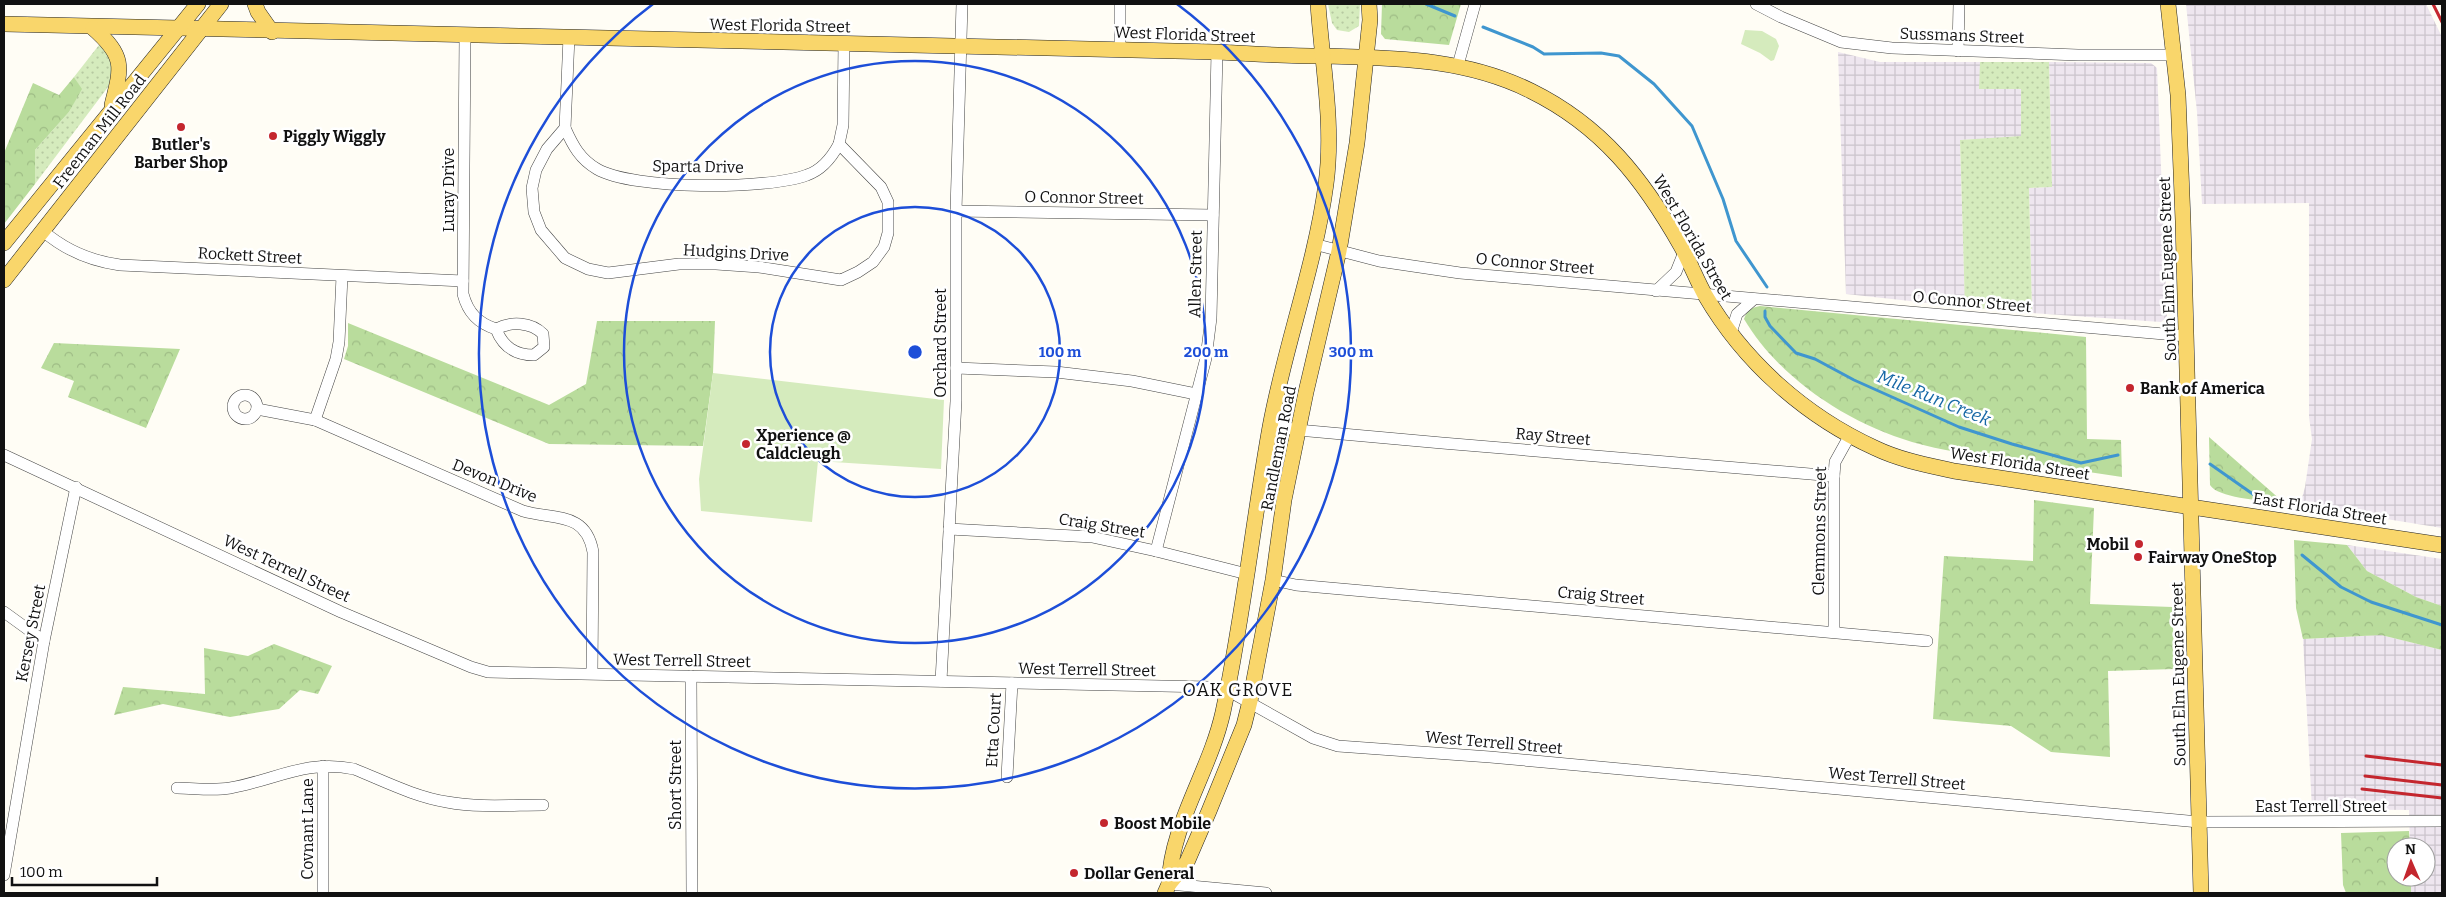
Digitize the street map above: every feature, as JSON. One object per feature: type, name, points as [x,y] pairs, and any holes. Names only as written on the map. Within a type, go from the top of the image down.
[{"type":"main road","name":"Freeman Mill Road","points":[[4,243],[198,4]]},
{"type":"main road","name":"Freeman Mill Road","points":[[4,280],[221,4]]},
{"type":"main road","points":[[255,4],[258,12],[272,32]]},
{"type":"main road","name":"Randleman Road","points":[[1167,889],[1170,860],[1220,727],[1228,690],[1270,425],[1314,244],[1326,184],[1329,138],[1327,94],[1318,4]]},
{"type":"main road","name":"Randleman Road","points":[[1167,889],[1187,862],[1244,725],[1250,701],[1273,580],[1284,500],[1339,251],[1357,142],[1370,20],[1369,4]]},
{"type":"main road","name":"South Elm Eugene Street","points":[[2168,4],[2175,55],[2187,336],[2201,893]]},
{"type":"main road","name":"West Florida Street","points":[[4,24],[93,28],[1365,56],[1406,58],[1458,65],[1479,70],[1531,91],[1577,118],[1610,147],[1634,172],[1684,252],[1705,295],[1744,351],[1780,387],[1812,414],[1876,449],[1910,461],[1954,471],[2192,506]]},
{"type":"main road","points":[[93,28],[114,48],[117,55],[120,68],[112,108]]},
{"type":"main road","name":"East Florida Street","points":[[2192,506],[2442,545]]},
{"type":"street","name":"Orchard Street","points":[[941,681],[956,368],[956,211],[962,4]]},
{"type":"street","points":[[1120,4],[1120,50]]},
{"type":"street","points":[[1458,65],[1475,4]]},
{"type":"street","name":"Sussmans Street","points":[[1756,4],[1780,17],[1841,42],[1892,48],[1958,52],[2175,55]]},
{"type":"street","points":[[1958,52],[1959,4]]},
{"type":"street","name":"Luray Drive","points":[[465,36],[463,294],[470,313],[479,321],[496,329]]},
{"type":"street","points":[[565,128],[569,37]]},
{"type":"street","points":[[839,144],[843,125],[844,44]]},
{"type":"street","name":"Allen Street","points":[[1156,550],[1206,358],[1211,318],[1217,52]]},
{"type":"street","name":"Hudgins Drive","points":[[565,128],[547,148],[536,170],[532,188],[534,212],[541,230],[566,258],[588,269],[608,273],[679,264],[759,266],[841,280],[858,272],[873,262],[884,247],[888,233],[888,202],[881,187],[852,160],[839,144]]},
{"type":"street","name":"Sparta Drive","points":[[565,128],[573,148],[583,160],[599,171],[627,179],[666,184],[733,185],[784,181],[808,175],[823,166],[839,144]]},
{"type":"street","name":"O Connor Street","points":[[956,211],[1213,215]]},
{"type":"street","name":"Rockett Street","points":[[43,232],[73,251],[108,263],[463,281]]},
{"type":"street","name":"O Connor Street","points":[[1314,244],[1378,261],[1460,273],[2187,336]]},
{"type":"street","points":[[1656,291],[1676,272],[1684,252]]},
{"type":"street","points":[[315,420],[336,359],[339,342],[342,276]]},
{"type":"street","points":[[1731,333],[1737,314],[1754,299]]},
{"type":"street","points":[[956,368],[1056,372],[1132,381],[1196,394]]},
{"type":"street","name":"Devon Drive","points":[[257,409],[315,420],[522,511],[541,516],[568,518],[582,528],[591,542],[592,552],[592,674]]},
{"type":"street","name":"Ray Street","points":[[1270,425],[1298,430],[1834,476]]},
{"type":"street","name":"Clemmons Street","points":[[1834,631],[1835,462],[1850,435]]},
{"type":"street","name":"West Terrell Street","points":[[4,455],[341,612],[471,667],[488,672],[1210,687],[1228,690],[1313,738],[1338,746],[1569,764],[2199,822]]},
{"type":"street","name":"Kersey Street","points":[[4,875],[44,641],[76,487]]},
{"type":"street","name":"Craig Street","points":[[949,529],[1092,537],[1156,550],[1247,574]]},
{"type":"street","name":"Craig Street","points":[[1273,580],[1296,585],[1834,631],[1928,641]]},
{"type":"street","points":[[4,612],[44,641]]},
{"type":"street","name":"Short Street","points":[[691,676],[692,893]]},
{"type":"street","name":"Etta Court","points":[[1007,777],[1012,683]]},
{"type":"street","points":[[177,788],[228,788],[312,766],[323,766],[354,769],[430,798],[446,802],[476,805],[543,805]]},
{"type":"street","name":"Covnant Lane","points":[[323,766],[323,893]]},
{"type":"street","name":"East Terrell Street","points":[[2199,822],[2442,821]]},
{"type":"street","points":[[1167,889],[1266,893]]},
{"type":"shaded area","points":[[2186,4],[2426,4],[2442,37],[2442,528],[2300,505],[2305,487],[2312,439],[2309,417],[2309,203],[2202,204],[2197,112]]},
{"type":"shaded area","points":[[1838,52],[1880,62],[1980,62],[1980,89],[2021,88],[2021,137],[1960,140],[1965,307],[1846,294]]},
{"type":"shaded area","points":[[2049,62],[2151,63],[2157,68],[2167,317],[2161,322],[2032,313],[2029,188],[2052,187]]},
{"type":"shaded area","points":[[2347,545],[2442,559],[2442,606],[2416,597],[2367,571]]},
{"type":"shaded area","points":[[2381,635],[2442,650],[2442,893],[2411,893],[2411,887],[2436,887],[2436,837],[2410,837],[2409,810],[2312,809],[2303,639]]},
{"type":"green space","points":[[1328,4],[1360,4],[1359,26],[1349,32],[1337,30],[1332,23]]},
{"type":"green space","points":[[1382,4],[1461,4],[1449,45],[1385,39],[1381,34]]},
{"type":"green space","points":[[1745,30],[1762,31],[1776,39],[1779,46],[1774,60],[1771,61],[1760,53],[1741,44]]},
{"type":"green space","points":[[99,45],[110,59],[111,75],[108,87],[35,184],[35,150],[69,112],[81,89],[74,77]]},
{"type":"green space","points":[[1980,62],[2049,62],[2052,187],[2029,188],[2032,313],[1965,307],[1960,140],[2021,136],[2021,89],[1979,89]]},
{"type":"green space","points":[[74,77],[82,89],[69,112],[35,150],[35,184],[4,224],[4,153],[33,83],[59,95]]},
{"type":"green space","points":[[1760,306],[2086,337],[2087,439],[2121,440],[2122,477],[1934,448],[1888,434],[1863,423],[1817,396],[1795,379],[1776,360],[1744,319],[1746,313]]},
{"type":"green space","points":[[597,321],[715,321],[713,373],[703,446],[549,444],[344,359],[348,346],[348,323],[549,405],[586,384]]},
{"type":"green space","points":[[54,343],[180,349],[146,428],[68,397],[74,381],[41,368]]},
{"type":"green space","points":[[713,373],[944,400],[941,469],[818,461],[812,522],[701,511],[699,479]]},
{"type":"green space","points":[[2209,437],[2282,501],[2240,498],[2214,489],[2210,485]]},
{"type":"green space","points":[[2034,500],[2094,508],[2090,604],[2172,607],[2175,669],[2108,671],[2110,757],[2051,752],[2011,726],[1933,719],[1944,556],[2033,561]]},
{"type":"green space","points":[[2294,540],[2347,545],[2367,571],[2416,597],[2442,606],[2442,650],[2381,635],[2303,639],[2296,608]]},
{"type":"green space","points":[[274,644],[332,666],[318,694],[300,690],[279,709],[230,717],[163,704],[114,715],[123,687],[205,694],[204,648],[248,656]]},
{"type":"green space","points":[[2409,831],[2409,837],[2386,837],[2386,887],[2411,887],[2411,893],[2346,893],[2343,885],[2341,833]]},
{"type":"waterway","name":"Mile Run Creek","points":[[1426,4],[1455,16]]},
{"type":"waterway","name":"Mile Run Creek","points":[[1483,27],[1533,47],[1544,54],[1601,53],[1619,56],[1654,84],[1692,126],[1723,199],[1736,241],[1767,287]]},
{"type":"waterway","name":"Mile Run Creek","points":[[1765,311],[1765,317],[1770,326],[1796,353],[1815,359],[1854,380],[1959,427],[2081,463],[2118,455]]},
{"type":"waterway","name":"Mile Run Creek","points":[[2210,464],[2257,497]]},
{"type":"waterway","name":"Mile Run Creek","points":[[2302,555],[2341,587],[2371,602],[2442,625]]},
{"type":"railway","points":[[2433,4],[2442,22]]},
{"type":"railway","points":[[2366,756],[2442,765]]},
{"type":"railway","points":[[2365,776],[2442,785]]},
{"type":"railway","points":[[2362,789],[2442,798]]},
{"type":"place","name":"Butler's Barber Shop","points":[[181,127]]},
{"type":"place","name":"Piggly Wiggly","points":[[273,136]]},
{"type":"place","name":"Bank of America","points":[[2130,388]]},
{"type":"place","name":"Xperience @ Caldcleugh","points":[[746,444]]},
{"type":"place","name":"Mobil","points":[[2139,544]]},
{"type":"place","name":"Fairway OneStop","points":[[2138,557]]},
{"type":"place","name":"Boost Mobile","points":[[1104,823]]},
{"type":"place","name":"Dollar General","points":[[1074,873]]},
{"type":"district","name":"OAK GROVE","points":[[1238,690]]}]
